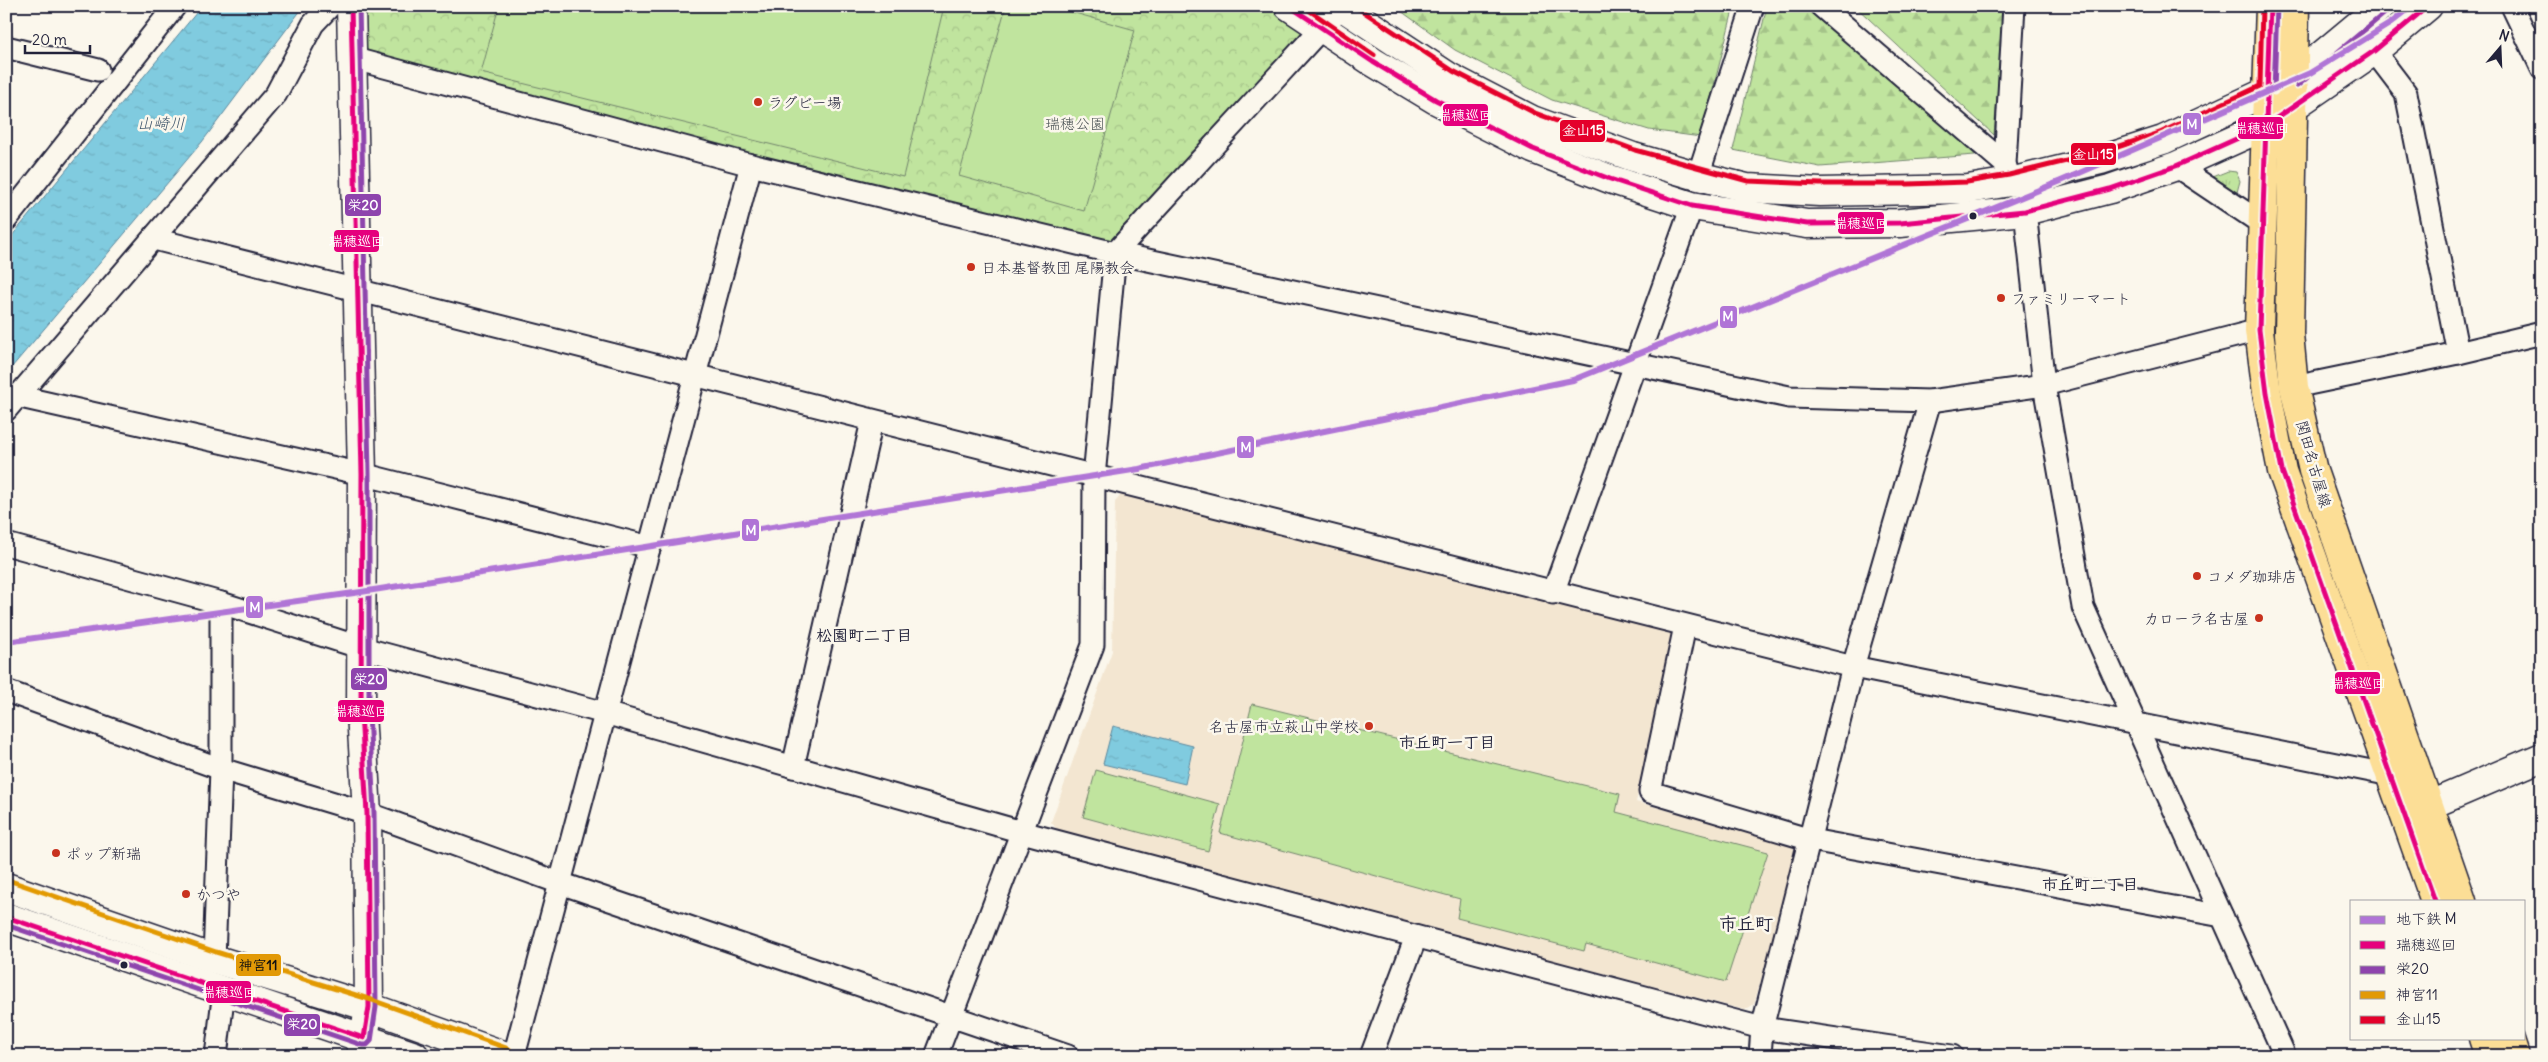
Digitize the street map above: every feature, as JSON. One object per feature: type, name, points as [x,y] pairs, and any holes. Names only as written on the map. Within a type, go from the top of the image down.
[{"type":"main road","name":"関田名古屋線","points":[[2270,6],[2260,330],[2267,393],[2282,471],[2435,900]]},
{"type":"main road","name":"関田名古屋線","points":[[2295,6],[2288,334],[2294,387],[2313,471],[2462,900]]},
{"type":"main road","points":[[2484,1040],[2489,1056]]},
{"type":"main road","points":[[2510,1040],[2515,1056]]},
{"type":"street","points":[[6,220],[175,6]]},
{"type":"street","points":[[330,6],[313,24],[276,94],[154,239],[11,403],[362,474],[650,547]]},
{"type":"street","points":[[351,6],[362,474],[361,713],[367,813],[369,1007],[363,1047]]},
{"type":"street","points":[[1289,6],[1436,100],[1533,149],[1610,179],[1692,206],[1807,224],[1900,223],[2025,211],[2110,189],[2176,166],[2265,126],[2374,51],[2428,6]]},
{"type":"street","points":[[936,1056],[1093,645],[1094,477],[1115,253],[1341,6],[1449,77],[1532,120],[1633,157],[1698,176],[1747,188],[1820,192],[1959,190],[2008,173],[2100,160],[2163,140],[2292,80],[2381,6]]},
{"type":"street","points":[[1698,176],[1753,6]]},
{"type":"street","points":[[1821,6],[2008,173]]},
{"type":"street","points":[[2008,173],[2014,6]]},
{"type":"street","points":[[2512,6],[2542,69]]},
{"type":"street","points":[[6,47],[98,70]]},
{"type":"street","points":[[2374,51],[2406,93],[2458,353]]},
{"type":"street","points":[[351,58],[751,165],[1115,253],[1789,397],[1930,401],[2044,385],[2260,330]]},
{"type":"street","points":[[514,1056],[751,165]]},
{"type":"street","points":[[2176,166],[2264,225]]},
{"type":"street","points":[[1553,593],[1692,206]]},
{"type":"street","points":[[2025,211],[2044,385],[2083,607],[2134,724],[2286,1056]]},
{"type":"street","points":[[154,239],[1853,668],[2391,776],[2430,805],[2542,757]]},
{"type":"street","points":[[2294,387],[2458,353],[2542,333]]},
{"type":"street","points":[[1760,1056],[1762,1028],[1853,668],[1930,401]]},
{"type":"street","points":[[793,767],[872,421]]},
{"type":"street","points":[[6,544],[221,603],[362,648],[605,713],[1022,832],[1416,937],[1762,1028],[1952,1056]]},
{"type":"street","points":[[214,959],[221,769],[221,603]]},
{"type":"street","points":[[1685,626],[1650,792],[1811,840],[2222,916]]},
{"type":"street","points":[[6,691],[221,769],[367,813],[560,883],[1068,1056]]},
{"type":"street","points":[[6,886],[214,959],[369,1007],[506,1056]]},
{"type":"street","points":[[6,917],[224,990],[363,1047],[415,1056]]},
{"type":"street","points":[[1371,1056],[1416,937]]},
{"type":"street","points":[[216,1056],[224,990]]},
{"type":"shaded area","name":"名古屋市立萩山中学校","points":[[1121,495],[1667,628],[1674,639],[1636,802],[1787,841],[1798,853],[1754,1004],[1745,1010],[1060,833],[1051,822],[1112,651],[1115,502]]},
{"type":"green space","name":"瑞穂公園","points":[[351,6],[1342,6],[1115,253],[351,58]]},
{"type":"green space","name":"ラグビー場","points":[[499,6],[944,6],[903,177],[481,73]]},
{"type":"green space","points":[[1006,6],[1050,6],[1135,30],[1084,211],[959,176]]},
{"type":"green space","points":[[1394,6],[1734,6],[1701,137],[1649,130],[1552,100],[1455,50]]},
{"type":"green space","points":[[1767,6],[1819,6],[1975,155],[1820,167],[1733,150]]},
{"type":"green space","points":[[1855,6],[2004,6],[1994,135]]},
{"type":"green space","points":[[2228,171],[2236,172],[2240,181],[2236,196],[2208,179]]},
{"type":"green space","points":[[1252,704],[1620,794],[1616,812],[1768,852],[1726,982],[1586,944],[1584,951],[1457,918],[1460,899],[1220,833]]},
{"type":"green space","points":[[1096,770],[1220,804],[1208,851],[1083,817]]},
{"type":"water","name":"山崎川","points":[[202,6],[304,6],[202,142],[6,374],[6,243]]},
{"type":"water","points":[[1113,726],[1193,746],[1185,784],[1103,764]]},
{"type":"metro line","name":"M","points":[[6,642],[361,592],[1139,469],[1573,380],[2061,181],[2310,73],[2391,23],[2412,6]]},
{"type":"transit line","name":"瑞穂巡回","points":[[6,917],[364,1038],[369,1007],[367,813],[361,713],[362,474],[351,6]]},
{"type":"transit line","name":"栄20","points":[[6,925],[362,1045],[367,1045],[371,1041],[376,1007],[374,813],[369,713],[369,474],[359,6]]},
{"type":"transit line","name":"瑞穂巡回","points":[[1289,6],[1373,62],[1436,100],[1533,149],[1610,179],[1692,206],[1807,224],[1900,223],[2025,211],[2110,189],[2176,166],[2265,126],[2374,51],[2428,6]]},
{"type":"transit line","name":"金山15","points":[[1303,6],[1374,55]]},
{"type":"transit line","name":"金山15","points":[[1355,6],[1453,71],[1535,113],[1635,150],[1748,181],[1820,184],[1967,182],[2009,175],[2099,153],[2160,133],[2260,86],[2262,6]]},
{"type":"transit line","name":"瑞穂巡回","points":[[2270,6],[2259,330],[2267,393],[2282,471],[2435,900]]},
{"type":"transit line","name":"栄20","points":[[2274,91],[2277,6]]},
{"type":"transit line","name":"栄20","points":[[2297,86],[2386,12]]},
{"type":"transit line","name":"神宮11","points":[[8,880],[216,952],[372,1000],[509,1049]]},
{"type":"place","name":"ラグビー場","points":[[758,102]]},
{"type":"place","name":"日本基督教団 尾陽教会","points":[[971,267]]},
{"type":"place","name":"ファミリーマート","points":[[2001,298]]},
{"type":"place","name":"コメダ珈琲店","points":[[2197,576]]},
{"type":"place","name":"カローラ名古屋","points":[[2259,618]]},
{"type":"place","name":"名古屋市立萩山中学校","points":[[1369,726]]},
{"type":"place","name":"ポップ新瑞","points":[[56,853]]},
{"type":"place","name":"かつや","points":[[186,894]]},
{"type":"district","name":"松園町二丁目","points":[[864,635]]},
{"type":"district","name":"市丘町一丁目","points":[[1447,742]]},
{"type":"district","name":"市丘町二丁目","points":[[2090,884]]},
{"type":"district","name":"市丘町","points":[[1746,923]]}]
